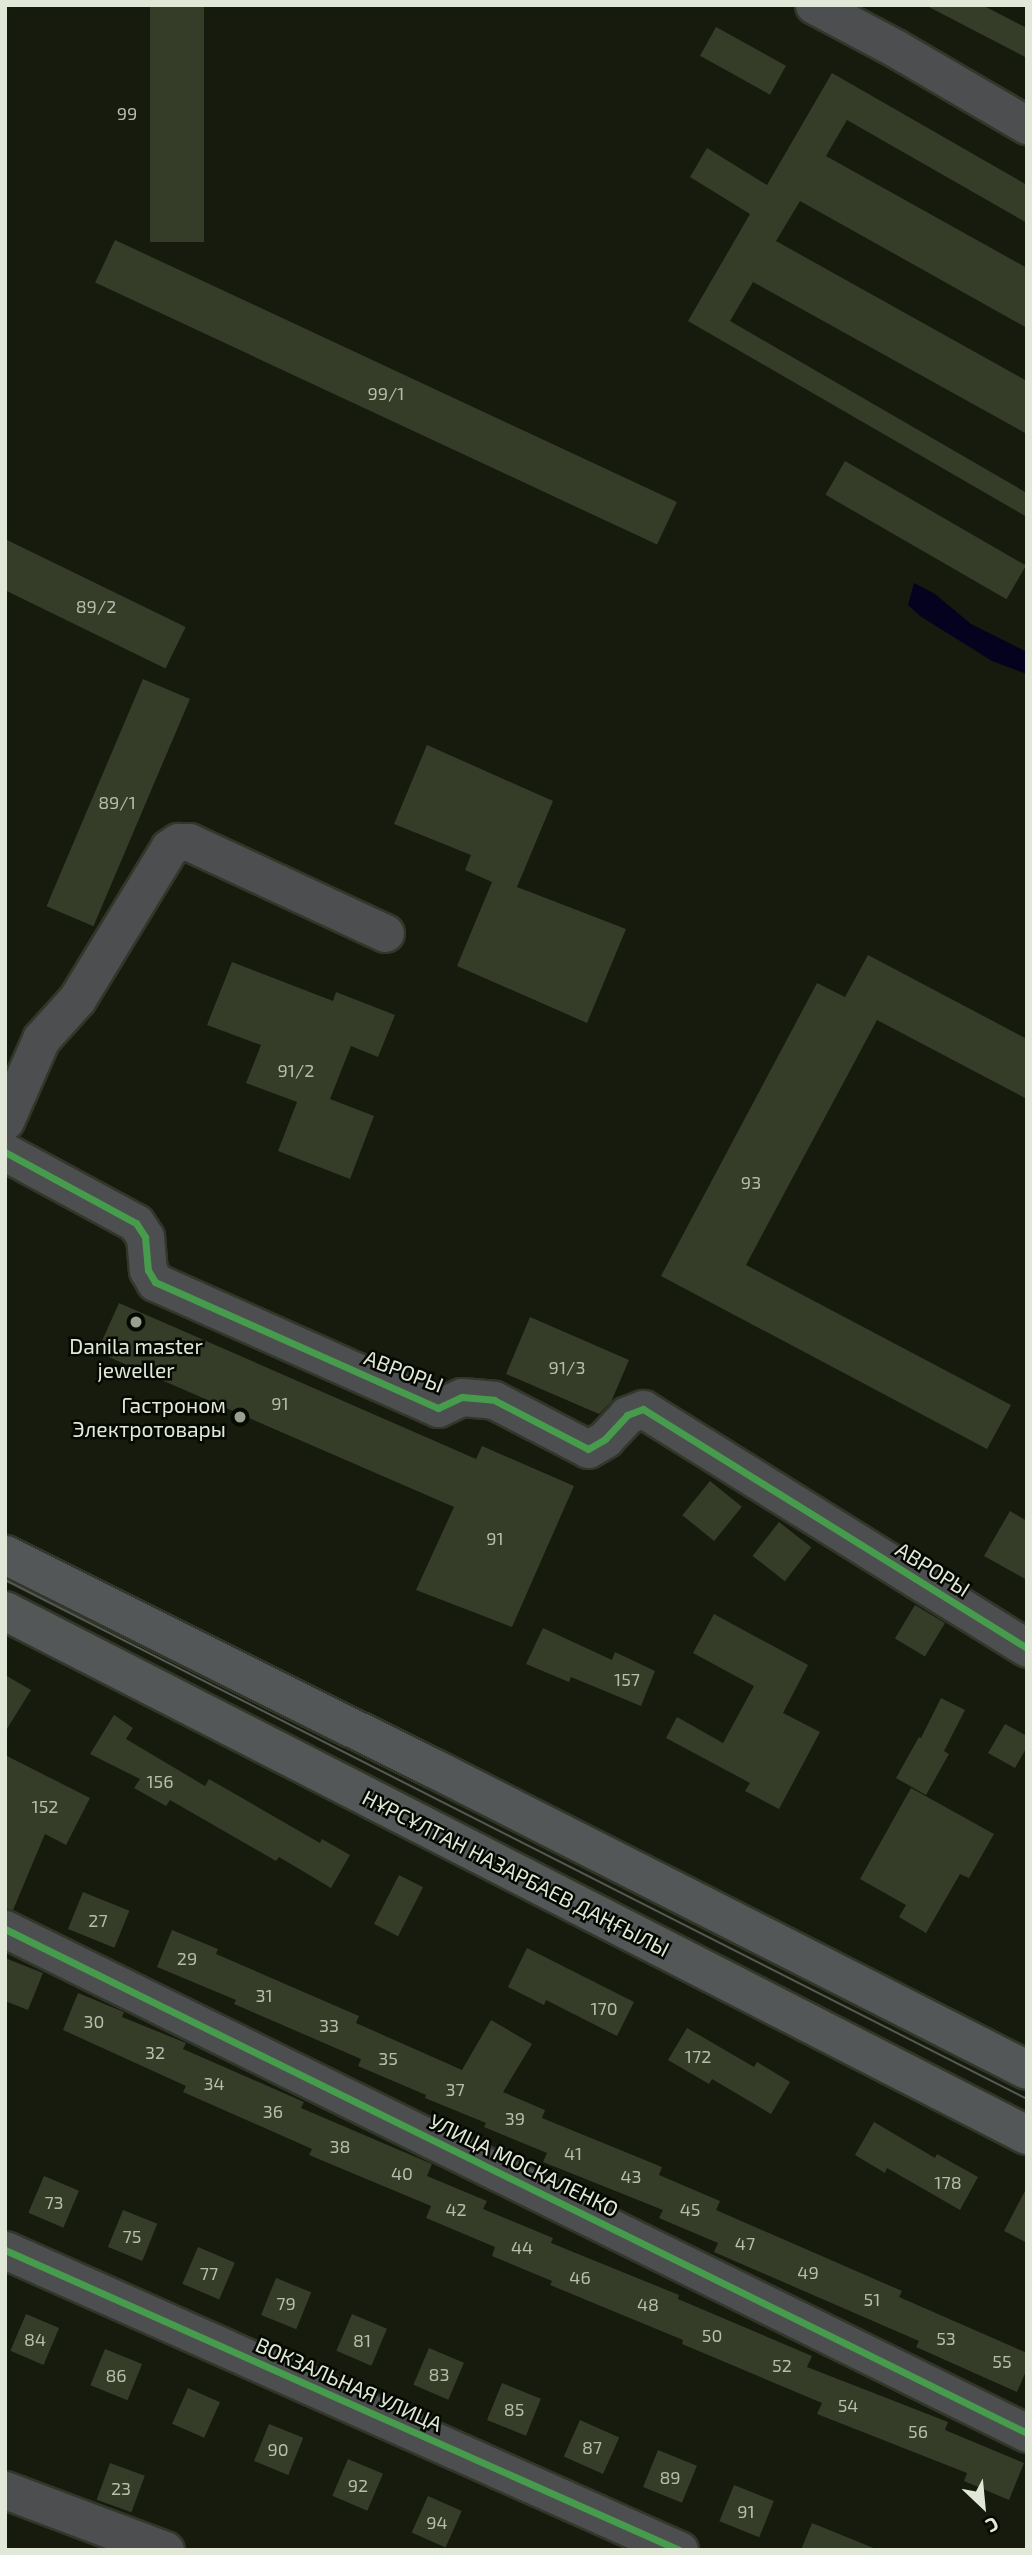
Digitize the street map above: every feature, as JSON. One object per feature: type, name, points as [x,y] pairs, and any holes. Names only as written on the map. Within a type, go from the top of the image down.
[{"type":"main road","points":[[5,1555],[433,1768],[1027,2070]]},
{"type":"main road","name":"НҰРСҰЛТАН НАЗАРБАЕВ ДАҢҒЫЛЫ","points":[[5,1611],[1027,2135]]},
{"type":"street","points":[[814,5],[895,48],[1027,125]]},
{"type":"street","points":[[5,1121],[41,1039],[77,999],[169,848],[178,842],[189,842],[385,933]]},
{"type":"street","name":"АВРОРЫ","points":[[5,1152],[136,1223],[145,1237],[148,1270],[155,1282],[438,1408],[462,1397],[494,1400],[588,1449],[606,1439],[627,1415],[643,1409],[1027,1648]]},
{"type":"street","name":"УЛИЦА МОСКАЛЕНКО","points":[[5,1929],[1027,2433]]},
{"type":"street","name":"ВОКЗАЛЬНАЯ УЛИЦА","points":[[5,2250],[679,2550]]},
{"type":"street","points":[[5,2490],[165,2550]]},
{"type":"water","points":[[914,583],[935,594],[971,624],[1027,652],[1027,674],[992,661],[920,616],[908,605]]},
{"type":"building","points":[[150,5],[204,5],[204,242],[150,242]]},
{"type":"building","points":[[925,5],[982,5],[1027,28],[1027,58]]},
{"type":"building","points":[[716,27],[786,66],[770,95],[700,56]]},
{"type":"building","points":[[832,73],[1027,185],[1027,223],[847,120],[826,156],[1027,268],[1027,328],[800,201],[776,241],[1027,381],[1027,434],[753,282],[730,321],[1027,493],[1027,517],[688,321],[750,214],[690,177],[707,148],[767,185]]},
{"type":"building","points":[[115,240],[677,502],[657,545],[95,283]]},
{"type":"building","points":[[845,461],[1026,566],[1006,599],[826,495]]},
{"type":"building","points":[[5,539],[186,627],[165,668],[5,590]]},
{"type":"building","points":[[143,679],[190,699],[93,926],[46,906]]},
{"type":"building","points":[[427,745],[553,801],[517,887],[626,929],[587,1023],[457,966],[492,882],[465,870],[471,855],[394,824]]},
{"type":"building","points":[[868,955],[1027,1039],[1027,1099],[877,1020],[746,1265],[1011,1405],[987,1449],[661,1276],[817,983],[845,997]]},
{"type":"building","points":[[232,962],[333,1001],[336,992],[395,1015],[378,1057],[351,1046],[330,1099],[374,1116],[350,1179],[278,1151],[297,1102],[246,1083],[261,1045],[207,1025]]},
{"type":"building","points":[[119,1303],[476,1459],[482,1446],[574,1486],[512,1627],[416,1590],[454,1507],[97,1352]]},
{"type":"building","points":[[530,1317],[629,1360],[611,1402],[599,1414],[506,1374]]},
{"type":"building","points":[[710,1481],[742,1507],[714,1541],[682,1515]]},
{"type":"building","points":[[1010,1511],[1027,1521],[1027,1580],[984,1556]]},
{"type":"building","points":[[779,1522],[811,1547],[785,1581],[753,1556]]},
{"type":"building","points":[[915,1605],[945,1623],[925,1656],[895,1638]]},
{"type":"building","points":[[714,1614],[808,1665],[783,1713],[820,1732],[779,1809],[745,1791],[750,1783],[666,1738],[677,1717],[723,1743],[754,1686],[693,1653]]},
{"type":"building","points":[[543,1628],[612,1660],[615,1652],[655,1671],[641,1706],[571,1677],[569,1682],[526,1664]]},
{"type":"building","points":[[5,1675],[31,1690],[5,1732]]},
{"type":"building","points":[[941,1698],[965,1710],[944,1751],[949,1754],[926,1795],[896,1778],[919,1737],[921,1738]]},
{"type":"building","points":[[114,1715],[133,1728],[126,1739],[205,1786],[209,1779],[320,1843],[322,1839],[350,1855],[331,1888],[279,1857],[276,1861],[170,1800],[166,1806],[134,1788],[140,1779],[90,1754]]},
{"type":"building","points":[[1005,1724],[1027,1736],[1027,1747],[1015,1768],[988,1753]]},
{"type":"building","points":[[5,1755],[90,1798],[66,1845],[45,1834],[13,1910],[5,1908]]},
{"type":"building","points":[[911,1788],[994,1834],[969,1878],[960,1874],[926,1933],[899,1917],[906,1905],[860,1879]]},
{"type":"building","points":[[399,1875],[423,1887],[398,1936],[374,1924]]},
{"type":"building","points":[[83,1892],[129,1911],[114,1948],[68,1929]]},
{"type":"building","points":[[172,1930],[218,1949],[216,1954],[359,2016],[356,2023],[462,2070],[491,2020],[532,2044],[503,2092],[545,2110],[542,2118],[662,2167],[659,2175],[720,2201],[716,2210],[902,2291],[899,2297],[1027,2353],[1027,2369],[1017,2392],[916,2347],[919,2341],[714,2252],[718,2243],[659,2218],[663,2210],[543,2162],[547,2153],[484,2127],[486,2123],[358,2066],[361,2059],[234,2004],[236,2000],[157,1967]]},
{"type":"building","points":[[527,1948],[634,2002],[617,2036],[546,2000],[544,2005],[508,1987]]},
{"type":"building","points":[[5,1958],[43,1973],[28,2010],[5,2001]]},
{"type":"building","points":[[78,1993],[124,2012],[122,2017],[186,2043],[183,2049],[304,2102],[301,2108],[432,2164],[427,2176],[487,2201],[483,2209],[553,2238],[551,2243],[679,2295],[678,2299],[812,2356],[807,2367],[948,2422],[945,2430],[1024,2463],[1009,2500],[964,2481],[967,2473],[817,2414],[822,2403],[682,2344],[683,2340],[550,2285],[552,2281],[492,2256],[495,2247],[426,2218],[431,2206],[309,2155],[312,2149],[183,2092],[186,2086],[63,2030]]},
{"type":"building","points":[[687,2028],[754,2067],[757,2062],[790,2082],[771,2114],[712,2079],[709,2084],[668,2060]]},
{"type":"building","points":[[874,2122],[935,2158],[937,2154],[978,2177],[960,2210],[887,2168],[885,2173],[855,2155]]},
{"type":"building","points":[[44,2176],[79,2191],[63,2228],[28,2213]]},
{"type":"building","points":[[1027,2187],[1027,2243],[1004,2231]]},
{"type":"building","points":[[123,2210],[157,2224],[142,2261],[108,2247]]},
{"type":"building","points":[[198,2247],[235,2263],[219,2299],[182,2284]]},
{"type":"building","points":[[276,2278],[311,2292],[296,2329],[261,2315]]},
{"type":"building","points":[[26,2314],[59,2328],[44,2365],[10,2351]]},
{"type":"building","points":[[352,2314],[387,2329],[371,2366],[336,2351]]},
{"type":"building","points":[[429,2348],[464,2363],[448,2400],[413,2385]]},
{"type":"building","points":[[105,2349],[142,2364],[127,2400],[90,2385]]},
{"type":"building","points":[[502,2383],[541,2399],[526,2436],[487,2420]]},
{"type":"building","points":[[188,2388],[220,2402],[204,2438],[172,2424]]},
{"type":"building","points":[[580,2420],[619,2437],[603,2474],[564,2457]]},
{"type":"building","points":[[269,2424],[303,2438],[288,2475],[254,2461]]},
{"type":"building","points":[[658,2450],[697,2466],[682,2503],[643,2487]]},
{"type":"building","points":[[348,2459],[383,2474],[367,2511],[332,2496]]},
{"type":"building","points":[[110,2463],[145,2476],[131,2512],[97,2500]]},
{"type":"building","points":[[734,2485],[774,2501],[759,2537],[719,2521]]},
{"type":"building","points":[[428,2496],[462,2511],[446,2548],[412,2533]]},
{"type":"building","points":[[812,2523],[876,2549],[876,2550],[801,2550]]},
{"type":"tram line","points":[[5,1580],[1027,2099]]},
{"type":"tram line","points":[[5,1594],[1027,2116]]},
{"type":"cycle path","points":[[5,1152],[136,1223],[145,1237],[148,1270],[155,1282],[438,1408],[462,1397],[494,1400],[588,1449],[605,1439],[627,1415],[643,1409],[1027,1648]]},
{"type":"cycle path","points":[[5,1929],[1027,2433]]},
{"type":"cycle path","points":[[5,2250],[679,2550]]},
{"type":"place","name":"Danila master jeweller","points":[[136,1322]]},
{"type":"place","name":"Гастроном Электротовары","points":[[240,1417]]}]
